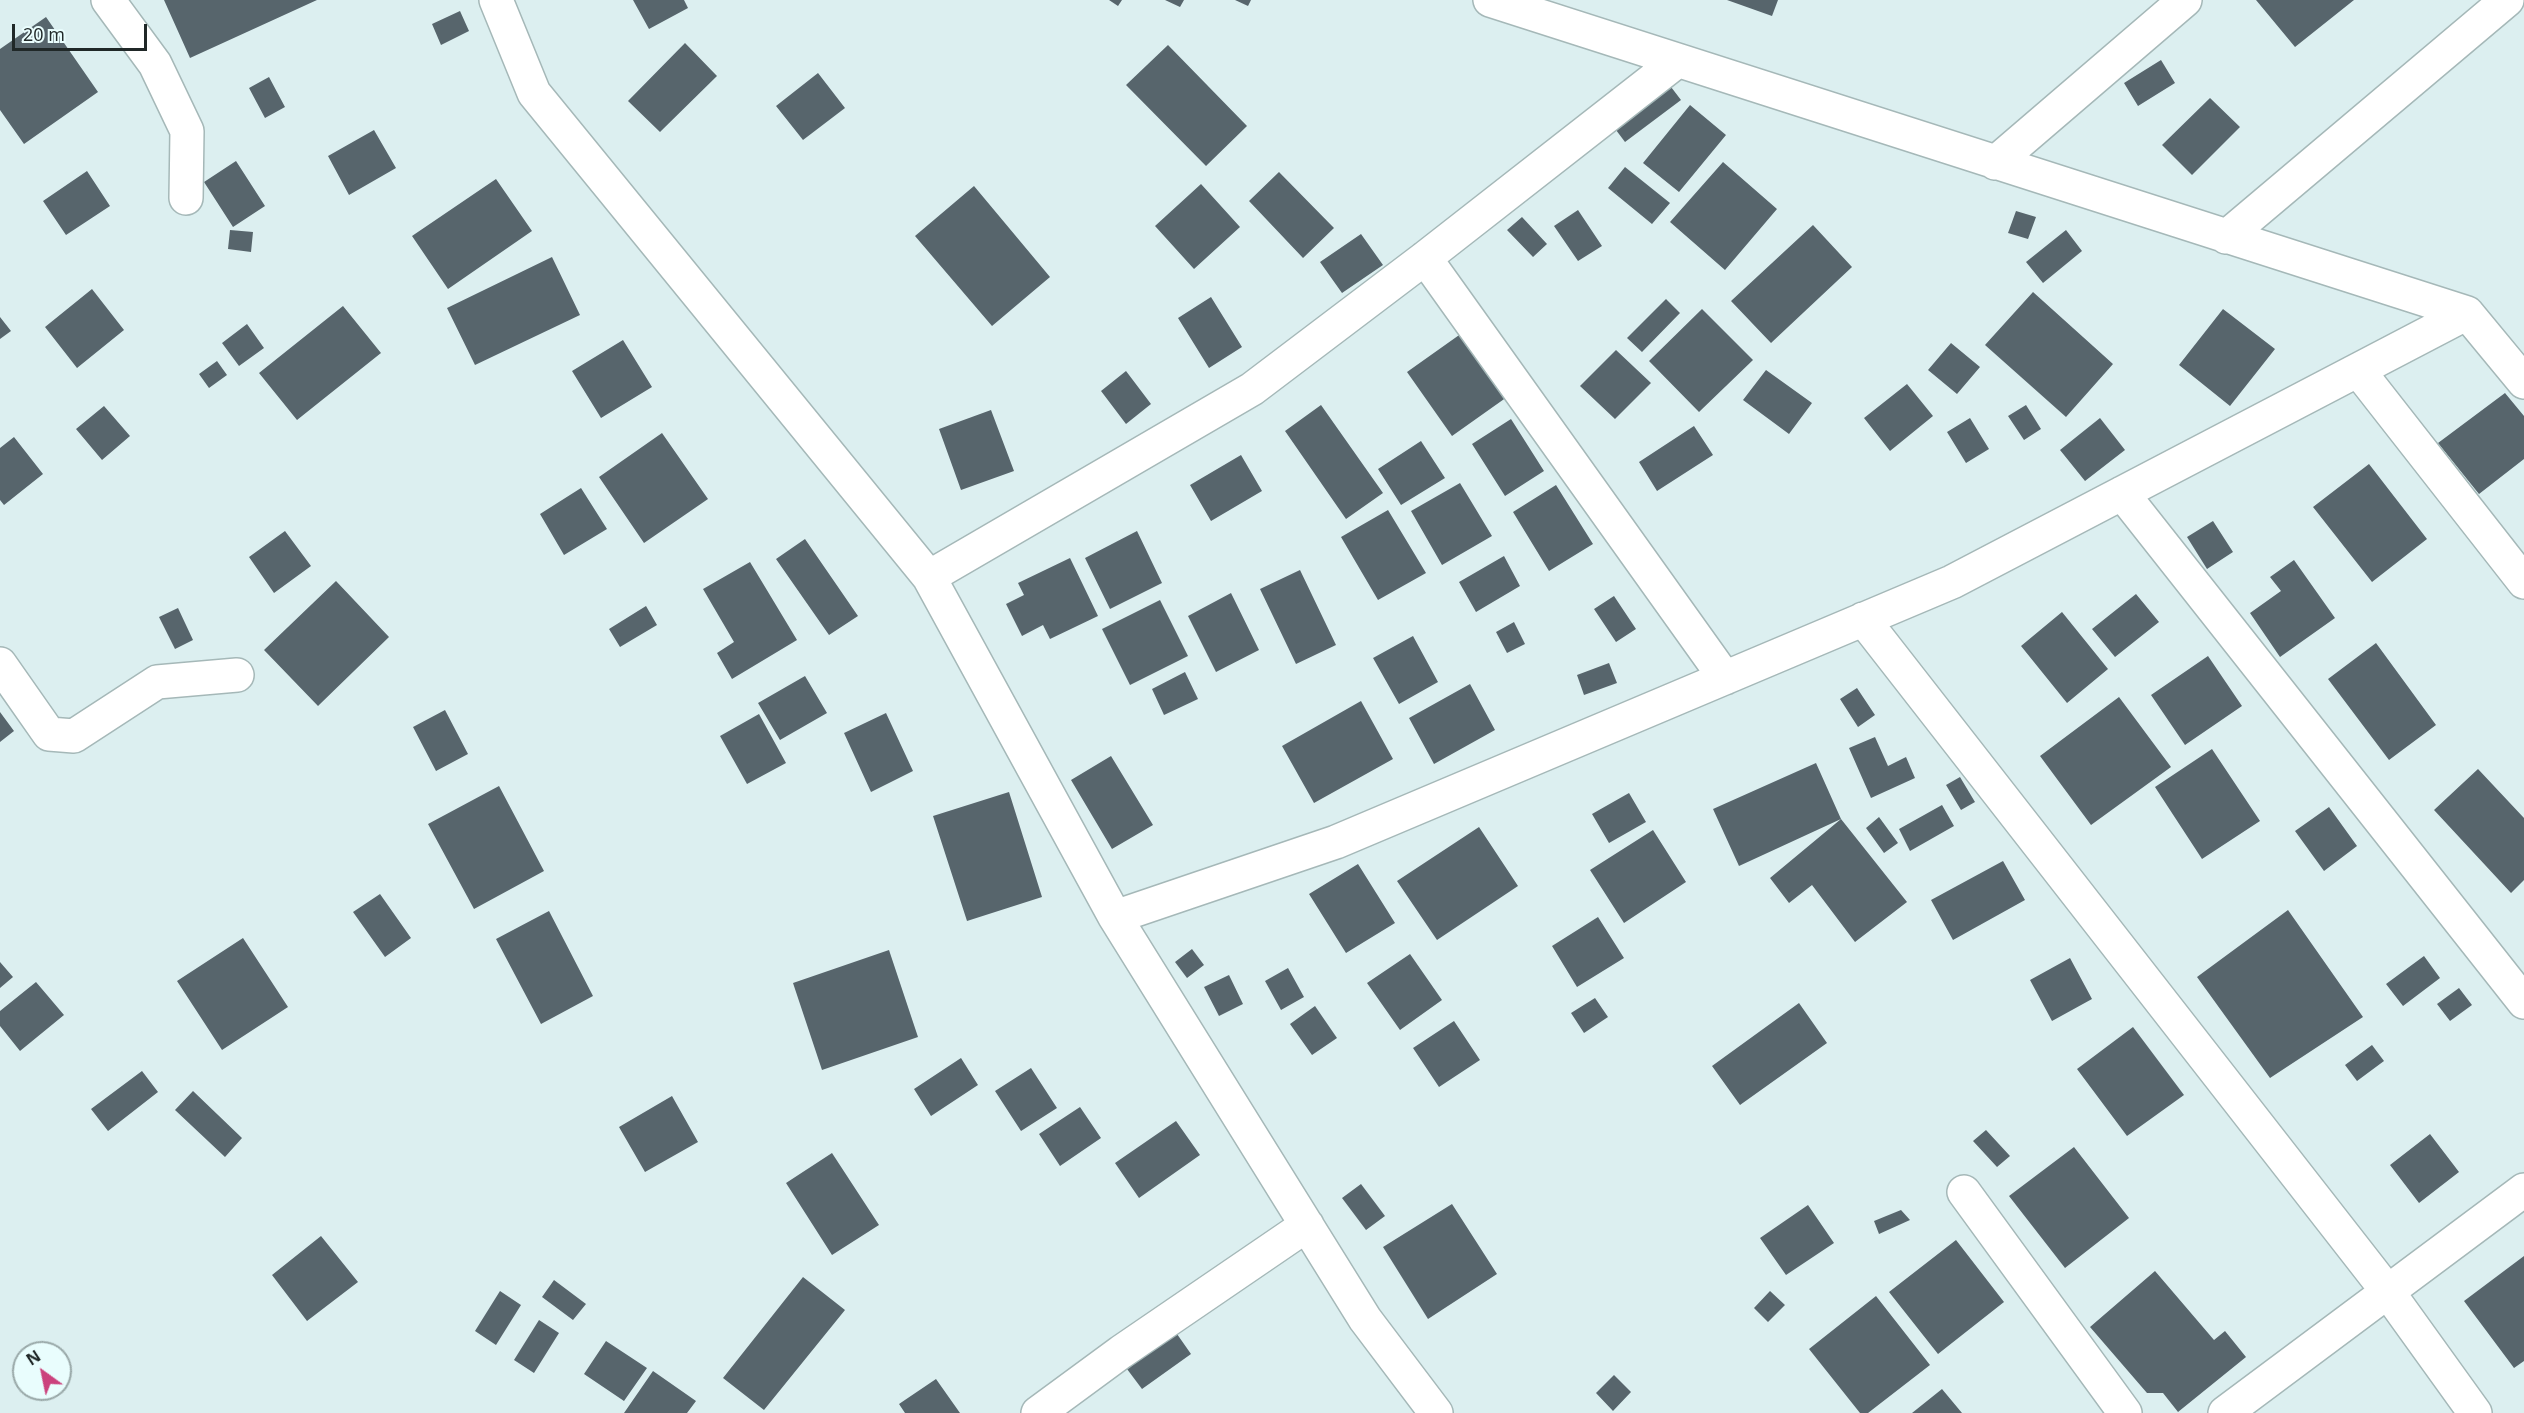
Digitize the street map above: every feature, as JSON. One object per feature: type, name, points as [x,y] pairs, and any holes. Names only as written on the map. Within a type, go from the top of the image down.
[{"type":"street","points":[[108,0],[155,64],[187,131],[186,198]]},
{"type":"street","points":[[495,0],[534,93],[929,577],[1115,916],[1365,1319],[1436,1413]]},
{"type":"street","points":[[1490,0],[2467,313],[2524,382]]},
{"type":"street","points":[[1995,163],[2185,0]]},
{"type":"street","points":[[2226,237],[2507,0]]},
{"type":"street","points":[[929,577],[1252,389],[1425,258],[1677,61]]},
{"type":"street","points":[[1425,258],[1725,678]]},
{"type":"street","points":[[1115,916],[1336,842],[1952,582],[2467,313]]},
{"type":"street","points":[[2358,370],[2524,582]]},
{"type":"street","points":[[2122,494],[2524,1002]]},
{"type":"street","points":[[1863,619],[2388,1292],[2475,1413]]},
{"type":"street","points":[[0,664],[49,734],[74,736],[157,682],[237,675]]},
{"type":"street","points":[[2225,1413],[2524,1190]]},
{"type":"street","points":[[1964,1192],[2125,1413]]},
{"type":"street","points":[[1038,1413],[1121,1352],[1307,1225]]},
{"type":"building","points":[[164,0],[317,0],[190,58]]},
{"type":"building","points":[[633,0],[684,0],[688,8],[649,29]]},
{"type":"building","points":[[1109,0],[1122,0],[1118,6]]},
{"type":"building","points":[[1165,0],[1184,0],[1180,7]]},
{"type":"building","points":[[1235,0],[1251,0],[1248,6]]},
{"type":"building","points":[[1727,0],[1778,0],[1772,16]]},
{"type":"building","points":[[2256,0],[2354,0],[2295,47]]},
{"type":"building","points":[[460,11],[469,31],[441,45],[432,24]]},
{"type":"building","points":[[46,17],[98,92],[24,144],[0,110],[0,49]]},
{"type":"building","points":[[685,43],[717,76],[660,132],[628,101]]},
{"type":"building","points":[[1168,45],[1247,126],[1206,166],[1126,85]]},
{"type":"building","points":[[2161,60],[2175,83],[2138,106],[2124,83]]},
{"type":"building","points":[[818,73],[845,108],[803,140],[776,106]]},
{"type":"building","points":[[269,77],[285,107],[265,118],[249,88]]},
{"type":"building","points":[[1668,83],[1681,100],[1625,142],[1613,126]]},
{"type":"building","points":[[2210,98],[2240,127],[2192,175],[2162,145]]},
{"type":"building","points":[[1690,105],[1726,135],[1679,192],[1643,163]]},
{"type":"building","points":[[374,130],[396,168],[349,195],[328,156]]},
{"type":"building","points":[[236,161],[265,206],[233,227],[204,182]]},
{"type":"building","points":[[1723,162],[1777,209],[1725,270],[1670,222]]},
{"type":"building","points":[[1625,167],[1670,203],[1652,224],[1608,188]]},
{"type":"building","points":[[87,171],[110,206],[66,235],[43,201]]},
{"type":"building","points":[[1279,172],[1334,228],[1303,258],[1249,201]]},
{"type":"building","points":[[496,179],[532,231],[448,289],[412,236]]},
{"type":"building","points":[[1201,184],[1240,227],[1194,269],[1155,226]]},
{"type":"building","points":[[974,186],[1050,277],[992,326],[915,236]]},
{"type":"building","points":[[1578,210],[1602,246],[1578,261],[1554,226]]},
{"type":"building","points":[[2016,211],[2036,217],[2028,239],[2008,233]]},
{"type":"building","points":[[1522,217],[1547,244],[1533,257],[1507,230]]},
{"type":"building","points":[[1813,225],[1852,267],[1771,343],[1731,301]]},
{"type":"building","points":[[230,230],[253,232],[251,252],[228,249]]},
{"type":"building","points":[[2066,230],[2082,251],[2043,283],[2026,262]]},
{"type":"building","points":[[1361,234],[1383,265],[1342,293],[1320,262]]},
{"type":"building","points":[[552,257],[580,315],[475,365],[447,308]]},
{"type":"building","points":[[92,289],[124,330],[77,368],[45,327]]},
{"type":"building","points":[[2033,292],[2113,364],[2066,417],[1985,345]]},
{"type":"building","points":[[1211,297],[1242,347],[1209,368],[1178,318]]},
{"type":"building","points":[[1666,299],[1680,313],[1642,352],[1627,338]]},
{"type":"building","points":[[343,306],[381,353],[297,420],[259,373]]},
{"type":"building","points":[[1702,309],[1753,360],[1699,412],[1649,361]]},
{"type":"building","points":[[2223,309],[2275,349],[2230,406],[2179,365]]},
{"type":"building","points":[[0,317],[11,331],[0,339]]},
{"type":"building","points":[[247,324],[264,348],[239,366],[222,343]]},
{"type":"building","points":[[1462,333],[1507,397],[1452,436],[1407,372]]},
{"type":"building","points":[[623,340],[652,387],[601,418],[572,371]]},
{"type":"building","points":[[1951,343],[1980,367],[1957,394],[1928,370]]},
{"type":"building","points":[[1616,350],[1651,383],[1615,419],[1580,386]]},
{"type":"building","points":[[217,361],[227,375],[209,388],[199,374]]},
{"type":"building","points":[[1766,370],[1812,403],[1789,434],[1743,400]]},
{"type":"building","points":[[1126,371],[1151,404],[1126,424],[1101,391]]},
{"type":"building","points":[[1907,384],[1933,416],[1890,451],[1864,418]]},
{"type":"building","points":[[2505,393],[2524,416],[2524,459],[2479,494],[2438,443]]},
{"type":"building","points":[[1321,405],[1383,493],[1346,519],[1285,431]]},
{"type":"building","points":[[2026,405],[2041,429],[2024,440],[2008,416]]},
{"type":"building","points":[[104,406],[130,436],[102,460],[76,429]]},
{"type":"building","points":[[991,410],[1014,471],[961,490],[939,429]]},
{"type":"building","points":[[1970,418],[1989,449],[1966,463],[1947,432]]},
{"type":"building","points":[[2100,418],[2125,450],[2085,481],[2060,450]]},
{"type":"building","points":[[1511,419],[1544,471],[1505,496],[1472,444]]},
{"type":"building","points":[[1694,426],[1713,455],[1657,491],[1639,462]]},
{"type":"building","points":[[662,433],[708,499],[644,543],[599,477]]},
{"type":"building","points":[[14,437],[43,474],[4,505],[0,500],[0,448]]},
{"type":"building","points":[[1421,441],[1445,478],[1401,505],[1378,469]]},
{"type":"building","points":[[1241,455],[1262,491],[1211,521],[1190,485]]},
{"type":"building","points":[[2369,464],[2427,539],[2372,582],[2313,507]]},
{"type":"building","points":[[1460,483],[1492,536],[1442,565],[1411,511]]},
{"type":"building","points":[[1556,485],[1593,544],[1549,571],[1513,512]]},
{"type":"building","points":[[581,488],[607,529],[564,555],[540,514]]},
{"type":"building","points":[[1388,510],[1426,573],[1378,600],[1341,537]]},
{"type":"building","points":[[2213,521],[2233,552],[2207,569],[2187,537]]},
{"type":"building","points":[[285,531],[311,566],[274,593],[249,557]]},
{"type":"building","points":[[1137,531],[1162,583],[1110,609],[1085,558]]},
{"type":"building","points":[[805,539],[858,616],[829,635],[776,559]]},
{"type":"building","points":[[1504,556],[1520,586],[1476,612],[1459,582]]},
{"type":"building","points":[[1070,558],[1098,616],[1050,639],[1043,625],[1022,636],[1006,604],[1024,595],[1018,583]]},
{"type":"building","points":[[2294,560],[2335,618],[2280,657],[2250,613],[2281,591],[2270,577]]},
{"type":"building","points":[[750,562],[797,640],[732,679],[717,653],[734,642],[703,589]]},
{"type":"building","points":[[1300,570],[1336,645],[1296,664],[1260,589]]},
{"type":"building","points":[[336,581],[389,637],[318,706],[264,650]]},
{"type":"building","points":[[1231,593],[1259,650],[1216,672],[1188,616]]},
{"type":"building","points":[[2136,594],[2159,622],[2115,657],[2092,629]]},
{"type":"building","points":[[1614,596],[1636,629],[1616,642],[1594,609]]},
{"type":"building","points":[[1160,600],[1188,656],[1130,685],[1102,629]]},
{"type":"building","points":[[646,606],[657,625],[620,647],[609,629]]},
{"type":"building","points":[[178,608],[193,640],[175,649],[159,617]]},
{"type":"building","points":[[2062,612],[2108,669],[2067,703],[2021,646]]},
{"type":"building","points":[[1514,622],[1525,644],[1507,653],[1496,632]]},
{"type":"building","points":[[1413,636],[1438,682],[1399,704],[1373,658]]},
{"type":"building","points":[[2376,643],[2436,725],[2389,760],[2328,679]]},
{"type":"building","points":[[2208,656],[2242,706],[2185,745],[2151,695]]},
{"type":"building","points":[[1609,663],[1617,683],[1584,695],[1577,675]]},
{"type":"building","points":[[1185,672],[1198,699],[1164,715],[1152,689]]},
{"type":"building","points":[[805,676],[827,713],[780,740],[758,703]]},
{"type":"building","points":[[1470,684],[1495,730],[1434,764],[1409,718]]},
{"type":"building","points":[[1857,688],[1875,715],[1858,727],[1840,699]]},
{"type":"building","points":[[2119,697],[2171,767],[2091,825],[2040,756]]},
{"type":"building","points":[[1361,701],[1393,759],[1314,803],[1282,746]]},
{"type":"building","points":[[445,710],[468,754],[436,771],[413,727]]},
{"type":"building","points":[[0,712],[14,731],[0,742]]},
{"type":"building","points":[[886,713],[913,771],[871,792],[844,733]]},
{"type":"building","points":[[759,714],[786,763],[747,784],[720,736]]},
{"type":"building","points":[[1875,737],[1888,766],[1906,757],[1915,778],[1871,798],[1849,748]]},
{"type":"building","points":[[2212,749],[2260,821],[2202,859],[2155,787]]},
{"type":"building","points":[[1111,756],[1153,825],[1112,849],[1071,780]]},
{"type":"building","points":[[1816,763],[1841,819],[1739,866],[1713,809]]},
{"type":"building","points":[[2478,769],[2524,818],[2524,880],[2511,893],[2434,810]]},
{"type":"building","points":[[1960,777],[1975,802],[1961,810],[1946,785]]},
{"type":"building","points":[[499,786],[544,871],[474,909],[428,824]]},
{"type":"building","points":[[1009,792],[1042,897],[967,921],[933,816]]},
{"type":"building","points":[[1629,793],[1646,822],[1609,843],[1592,814]]},
{"type":"building","points":[[1942,805],[1954,826],[1910,851],[1899,829]]},
{"type":"building","points":[[2329,807],[2357,846],[2324,871],[2295,831]]},
{"type":"building","points":[[1879,817],[1898,843],[1884,853],[1866,828]]},
{"type":"building","points":[[1841,819],[1907,902],[1855,942],[1812,885],[1789,903],[1770,878]]},
{"type":"building","points":[[1479,827],[1518,886],[1437,940],[1397,881]]},
{"type":"building","points":[[1653,830],[1686,882],[1624,923],[1590,870]]},
{"type":"building","points":[[2003,861],[2025,900],[1953,940],[1931,900]]},
{"type":"building","points":[[1358,864],[1395,923],[1346,953],[1309,894]]},
{"type":"building","points":[[380,894],[411,938],[385,957],[353,912]]},
{"type":"building","points":[[2288,910],[2363,1017],[2270,1078],[2197,977]]},
{"type":"building","points":[[549,911],[593,996],[541,1024],[496,939]]},
{"type":"building","points":[[1598,917],[1624,958],[1577,987],[1552,946]]},
{"type":"building","points":[[243,938],[288,1007],[222,1050],[177,981]]},
{"type":"building","points":[[1192,949],[1204,965],[1187,978],[1175,962]]},
{"type":"building","points":[[889,950],[918,1037],[822,1070],[793,983]]},
{"type":"building","points":[[1410,954],[1442,1000],[1400,1030],[1367,983]]},
{"type":"building","points":[[2424,956],[2440,978],[2403,1006],[2386,984]]},
{"type":"building","points":[[2070,958],[2092,999],[2052,1021],[2030,980]]},
{"type":"building","points":[[0,962],[13,977],[0,988]]},
{"type":"building","points":[[1288,968],[1304,997],[1281,1010],[1265,981]]},
{"type":"building","points":[[1229,975],[1243,1004],[1219,1016],[1204,987]]},
{"type":"building","points":[[36,982],[64,1015],[20,1051],[0,1026],[0,1011]]},
{"type":"building","points":[[2459,988],[2472,1005],[2450,1021],[2437,1004]]},
{"type":"building","points":[[1595,998],[1608,1017],[1584,1033],[1571,1013]]},
{"type":"building","points":[[1799,1003],[1827,1043],[1740,1105],[1712,1066]]},
{"type":"building","points":[[1315,1006],[1337,1038],[1312,1055],[1290,1024]]},
{"type":"building","points":[[1454,1021],[1480,1060],[1439,1087],[1413,1048]]},
{"type":"building","points":[[2133,1027],[2184,1095],[2127,1136],[2077,1069]]},
{"type":"building","points":[[2372,1045],[2384,1061],[2357,1081],[2345,1065]]},
{"type":"building","points":[[961,1058],[978,1085],[931,1116],[914,1089]]},
{"type":"building","points":[[1031,1068],[1057,1108],[1021,1131],[995,1091]]},
{"type":"building","points":[[142,1071],[158,1092],[108,1131],[91,1109]]},
{"type":"building","points":[[193,1091],[242,1138],[225,1157],[175,1110]]},
{"type":"building","points":[[672,1096],[698,1142],[645,1172],[619,1127]]},
{"type":"building","points":[[1080,1107],[1101,1138],[1060,1166],[1039,1134]]},
{"type":"building","points":[[1176,1121],[1200,1155],[1139,1198],[1115,1163]]},
{"type":"building","points":[[1986,1130],[2010,1156],[1997,1167],[1973,1141]]},
{"type":"building","points":[[2430,1134],[2459,1172],[2419,1203],[2390,1165]]},
{"type":"building","points":[[2074,1147],[2129,1218],[2065,1268],[2009,1196]]},
{"type":"building","points":[[832,1153],[879,1225],[832,1255],[786,1183]]},
{"type":"building","points":[[1361,1184],[1385,1216],[1366,1230],[1342,1198]]},
{"type":"building","points":[[1452,1204],[1497,1274],[1428,1319],[1383,1247]]},
{"type":"building","points":[[1808,1205],[1834,1243],[1786,1275],[1760,1238]]},
{"type":"building","points":[[1901,1210],[1910,1220],[1879,1234],[1874,1221]]},
{"type":"building","points":[[321,1236],[358,1282],[307,1321],[272,1275]]},
{"type":"building","points":[[1956,1240],[2004,1302],[1938,1354],[1889,1292]]},
{"type":"building","points":[[2524,1256],[2524,1361],[2514,1368],[2464,1301]]},
{"type":"building","points":[[2155,1271],[2214,1340],[2225,1331],[2246,1357],[2178,1412],[2163,1393],[2147,1393],[2090,1327]]},
{"type":"building","points":[[803,1277],[845,1310],[764,1410],[723,1378]]},
{"type":"building","points":[[554,1280],[586,1304],[573,1320],[542,1297]]},
{"type":"building","points":[[500,1291],[521,1305],[496,1345],[475,1331]]},
{"type":"building","points":[[1770,1291],[1785,1305],[1768,1322],[1754,1308]]},
{"type":"building","points":[[1876,1296],[1930,1365],[1868,1413],[1860,1413],[1809,1349]]},
{"type":"building","points":[[539,1320],[559,1333],[534,1373],[514,1360]]},
{"type":"building","points":[[1177,1334],[1191,1354],[1142,1389],[1127,1369]]},
{"type":"building","points":[[606,1341],[647,1368],[624,1401],[584,1374]]},
{"type":"building","points":[[653,1371],[696,1401],[687,1413],[624,1413]]},
{"type":"building","points":[[1614,1375],[1631,1392],[1613,1411],[1596,1393]]},
{"type":"building","points":[[936,1379],[960,1413],[905,1413],[899,1404]]},
{"type":"building","points":[[1942,1389],[1962,1413],[1912,1413]]}]
